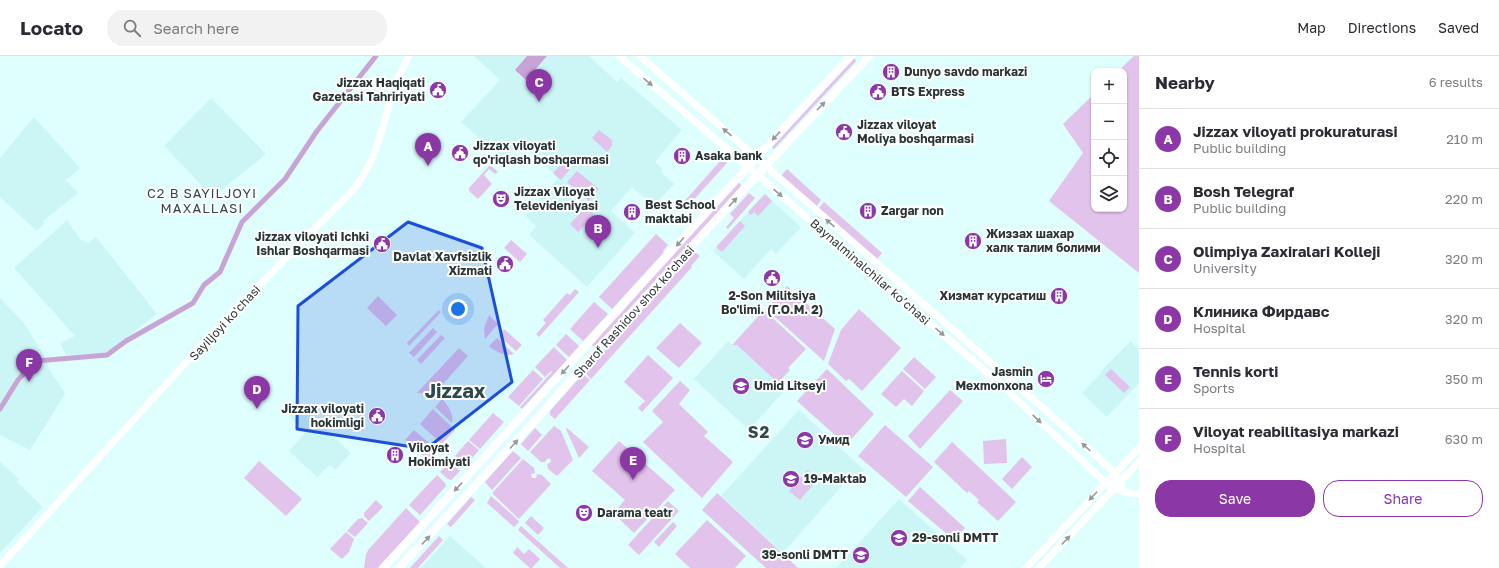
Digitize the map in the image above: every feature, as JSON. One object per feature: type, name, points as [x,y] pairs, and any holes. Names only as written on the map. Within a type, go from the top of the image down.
[{"type":"main road","name":"Sayiljoyi ko'chasi","points":[[0,566],[222,324],[361,181],[368,171],[374,156],[396,84],[409,56]]},
{"type":"main road","name":"Baynalminalchilar ko’chasi","points":[[619,56],[997,381],[1113,489]]},
{"type":"main road","name":"Baynalminalchilar ko’chasi","points":[[640,56],[1042,407],[1122,480],[1122,490]]},
{"type":"main road","name":"Sharof Rashidov shox ko'chasi","points":[[383,568],[756,158],[851,56]]},
{"type":"main road","name":"Sharof Rashidov shox ko'chasi","points":[[399,568],[868,56]]},
{"type":"main road","points":[[638,73],[635,68],[636,64],[640,61],[647,62]]},
{"type":"main road","points":[[582,351],[586,349],[590,351],[592,354],[590,358]]},
{"type":"main road","points":[[1026,568],[1139,448]]},
{"type":"main road","points":[[1039,568],[1139,462]]},
{"type":"main road","points":[[1106,483],[1114,483],[1122,480]]},
{"type":"main road","points":[[1113,489],[1139,494]]},
{"type":"highlighted area","points":[[408,222],[482,248],[512,382],[426,449],[297,429],[298,306]]},
{"type":"shaded area","points":[[474,56],[589,56],[617,82],[621,78],[682,130],[655,162],[663,169],[661,172],[674,184],[656,203],[650,197],[647,200],[632,187],[611,211],[635,233],[587,287],[529,235],[536,226],[525,216],[558,178],[520,142],[504,160],[461,122],[500,80]]},
{"type":"shaded area","points":[[527,56],[547,56],[526,80],[515,70]]},
{"type":"shaded area","points":[[1134,56],[1139,56],[1139,273],[1049,201],[1083,153],[1063,124],[1091,97],[1091,212],[1127,212],[1127,68],[1121,68]]},
{"type":"shaded area","points":[[854,58],[856,61],[774,149],[772,147]]},
{"type":"shaded area","points":[[211,98],[266,154],[213,197],[164,146]]},
{"type":"shaded area","points":[[34,117],[80,168],[66,180],[78,193],[43,221],[44,224],[37,231],[0,197],[0,158]]},
{"type":"shaded area","points":[[599,130],[612,140],[612,146],[607,152],[592,138]]},
{"type":"shaded area","points":[[568,157],[575,163],[561,180],[553,173]]},
{"type":"shaded area","points":[[722,159],[727,163],[688,206],[681,205]]},
{"type":"shaded area","points":[[490,165],[498,172],[495,174],[489,169],[484,175],[492,184],[478,199],[469,191],[469,188]]},
{"type":"shaded area","points":[[787,169],[821,200],[816,207],[781,176]]},
{"type":"shaded area","points":[[577,171],[599,189],[589,201],[567,182]]},
{"type":"shaded area","points":[[738,183],[740,183],[741,186],[595,348],[592,345]]},
{"type":"shaded area","points":[[749,193],[755,198],[728,229],[726,227],[734,218],[730,214]]},
{"type":"shaded area","points":[[765,194],[801,227],[776,254],[771,249],[744,279],[713,251]]},
{"type":"shaded area","points":[[765,194],[772,201],[758,216],[754,212],[751,215],[748,212]]},
{"type":"shaded area","points":[[824,202],[882,253],[877,259],[818,209]]},
{"type":"shaded area","points":[[586,207],[595,215],[578,232],[570,224]]},
{"type":"shaded area","points":[[67,220],[80,239],[88,243],[96,237],[157,314],[106,354],[66,355],[60,343],[75,336],[14,268]]},
{"type":"shaded area","points":[[740,221],[745,226],[722,252],[716,247]]},
{"type":"shaded area","points":[[656,234],[668,245],[663,251],[664,252],[612,309],[599,297]]},
{"type":"shaded area","points":[[511,240],[527,254],[520,262],[504,248]]},
{"type":"shaded area","points":[[695,252],[700,256],[691,266],[692,267],[591,379],[585,373]]},
{"type":"shaded area","points":[[787,286],[835,329],[824,361],[766,309]]},
{"type":"shaded area","points":[[575,289],[579,292],[539,337],[536,334],[546,323],[543,320],[567,293],[570,295]]},
{"type":"shaded area","points":[[378,296],[397,315],[386,326],[367,308]]},
{"type":"shaded area","points":[[0,298],[24,323],[47,360],[49,369],[65,394],[30,450],[0,435]]},
{"type":"shaded area","points":[[594,302],[608,314],[583,341],[570,329]]},
{"type":"shaded area","points":[[859,309],[901,348],[862,391],[849,379],[846,381],[828,364],[841,330]]},
{"type":"shaded area","points":[[439,310],[441,312],[409,346],[407,343]]},
{"type":"shaded area","points":[[764,310],[806,349],[788,368],[790,370],[778,383],[737,345],[732,345]]},
{"type":"shaded area","points":[[489,315],[498,324],[485,339],[484,328]]},
{"type":"shaded area","points":[[680,323],[702,343],[679,368],[656,348]]},
{"type":"shaded area","points":[[433,328],[437,332],[414,357],[409,353]]},
{"type":"shaded area","points":[[504,329],[522,345],[516,351],[499,336]]},
{"type":"shaded area","points":[[566,334],[579,346],[569,357],[556,345]]},
{"type":"shaded area","points":[[441,335],[445,338],[421,364],[417,360]]},
{"type":"shaded area","points":[[497,338],[514,354],[505,354],[490,347],[489,346]]},
{"type":"shaded area","name":"Umid Litseyi","points":[[728,341],[732,345],[737,345],[785,390],[749,430],[694,379]]},
{"type":"shaded area","points":[[1131,341],[1139,350],[1139,383],[1107,417],[1082,393],[1101,373],[1100,372]]},
{"type":"shaded area","points":[[554,347],[567,360],[522,409],[520,407],[552,372],[551,371],[545,377],[535,367]]},
{"type":"shaded area","points":[[459,348],[468,356],[435,393],[417,393]]},
{"type":"shaded area","points":[[648,355],[673,378],[642,412],[638,408],[645,401],[624,382]]},
{"type":"shaded area","points":[[914,357],[936,377],[925,389],[903,369]]},
{"type":"shaded area","points":[[827,369],[874,414],[846,445],[797,401]]},
{"type":"shaded area","points":[[1111,369],[1130,387],[1124,393],[1105,375]]},
{"type":"shaded area","points":[[533,370],[543,379],[519,406],[508,397]]},
{"type":"shaded area","points":[[902,371],[924,391],[912,406],[904,399],[896,407],[881,394]]},
{"type":"shaded area","points":[[583,374],[590,380],[555,419],[550,415],[550,411]]},
{"type":"shaded area","points":[[680,381],[690,390],[679,404],[708,432],[704,436],[733,462],[702,498],[643,442],[663,422],[652,411]]},
{"type":"shaded area","points":[[950,390],[963,401],[920,449],[908,436]]},
{"type":"shaded area","points":[[442,399],[450,410],[452,423],[435,407]]},
{"type":"shaded area","points":[[301,406],[351,453],[335,470],[330,465],[317,477],[289,451],[305,433],[289,416]]},
{"type":"shaded area","points":[[433,409],[455,430],[442,444],[420,424]]},
{"type":"shaded area","name":"19-Maktab","points":[[799,410],[864,470],[853,481],[849,478],[783,553],[721,496]]},
{"type":"shaded area","points":[[493,413],[504,422],[480,449],[469,440]]},
{"type":"shaded area","points":[[885,425],[933,467],[906,497],[858,456]]},
{"type":"shaded area","points":[[554,426],[561,431],[573,460],[557,476],[548,469],[547,464],[551,462],[550,458],[545,462],[541,462],[530,452]]},
{"type":"shaded area","points":[[535,428],[542,435],[528,451],[521,444]]},
{"type":"shaded area","points":[[567,428],[589,447],[579,458],[566,429]]},
{"type":"shaded area","points":[[414,430],[437,450],[428,460],[405,440]]},
{"type":"shaded area","points":[[1006,439],[1007,463],[984,464],[983,441]]},
{"type":"shaded area","points":[[468,441],[479,450],[466,465],[455,456]]},
{"type":"shaded area","points":[[619,441],[675,490],[634,533],[613,513],[625,500],[592,471]]},
{"type":"shaded area","points":[[952,442],[1016,502],[998,521],[977,502],[979,500],[969,491],[967,493],[934,462]]},
{"type":"shaded area","points":[[513,451],[521,458],[492,490],[485,482]]},
{"type":"shaded area","points":[[1022,457],[1032,467],[1012,489],[1002,479]]},
{"type":"shaded area","points":[[523,459],[534,468],[535,473],[531,474],[532,478],[536,478],[537,474],[542,475],[551,484],[519,519],[493,494],[493,492]]},
{"type":"shaded area","points":[[259,461],[302,499],[286,516],[244,478]]},
{"type":"shaded area","points":[[0,462],[19,479],[17,482],[43,507],[0,553]]},
{"type":"shaded area","points":[[450,462],[460,471],[451,480],[440,472]]},
{"type":"shaded area","points":[[807,470],[818,479],[800,500],[789,491]]},
{"type":"shaded area","points":[[437,475],[446,486],[420,515],[409,505]]},
{"type":"shaded area","points":[[920,487],[965,528],[954,540],[908,501]]},
{"type":"shaded area","points":[[717,493],[798,568],[766,568],[702,510]]},
{"type":"shaded area","points":[[491,496],[518,520],[519,522],[514,527],[487,503]]},
{"type":"shaded area","points":[[471,497],[475,500],[451,527],[447,524]]},
{"type":"shaded area","name":"29-sonli DMTT","points":[[899,499],[967,560],[960,568],[836,568]]},
{"type":"shaded area","points":[[376,500],[383,507],[369,521],[364,516],[364,513]]},
{"type":"shaded area","points":[[668,501],[679,511],[639,555],[628,545]]},
{"type":"shaded area","points":[[406,508],[420,522],[378,568],[364,568],[366,554],[369,549]]},
{"type":"shaded area","points":[[531,516],[544,528],[538,535],[525,523]]},
{"type":"shaded area","points":[[362,518],[368,523],[355,537],[347,531],[358,519]]},
{"type":"shaded area","points":[[707,520],[746,556],[735,568],[690,568],[675,554]]},
{"type":"shaded area","points":[[673,522],[677,526],[659,547],[654,542]]},
{"type":"shaded area","points":[[521,526],[568,568],[560,568],[518,530]]},
{"type":"shaded area","points":[[346,532],[354,539],[349,552],[342,559],[330,549]]},
{"type":"shaded area","points":[[439,536],[443,540],[418,568],[410,568]]},
{"type":"shaded area","points":[[450,536],[486,568],[421,568]]},
{"type":"shaded area","points":[[517,547],[524,554],[529,549],[540,559],[532,568],[530,568],[513,553]]},
{"type":"waterway","points":[[0,409],[18,380],[36,361],[107,355],[126,341],[193,303],[204,285],[220,272],[242,222],[285,179],[317,131],[376,56]]},
{"type":"place","name":"Dunyo savdo markazi","points":[[891,72]]},
{"type":"place","name":"Jizzax Haqiqati Gazetasi Tahririyati","points":[[438,90]]},
{"type":"place","name":"BTS Express","points":[[878,92]]},
{"type":"place","name":"Olimpiya Zaxiralari Kolleji","points":[[539,102]]},
{"type":"place","name":"Jizzax viloyat Moliya boshqarmasi","points":[[844,132]]},
{"type":"place","name":"Jizzax viloyati qo'riqlash boshqarmasi","points":[[460,153]]},
{"type":"place","name":"Asaka bank","points":[[682,156]]},
{"type":"place","name":"Jizzax viloyati prokuraturasi","points":[[428,166]]},
{"type":"place","name":"Jizzax Viloyat Televideniyasi","points":[[501,199]]},
{"type":"place","name":"Zargar non","points":[[868,211]]},
{"type":"place","name":"Best School maktabi","points":[[632,212]]},
{"type":"place","name":"Жиззах шахар халк талим болими","points":[[973,241]]},
{"type":"place","name":"Jizzax viloyati Ichki Ishlar Boshqarmasi","points":[[382,244]]},
{"type":"place","name":"Bosh Telegraf","points":[[598,248]]},
{"type":"place","name":"Davlat Xavfsizlik Xizmati","points":[[505,264]]},
{"type":"place","name":"2-Son Militsiya Bo'limi. (Г.О.М. 2)","points":[[772,278]]},
{"type":"place","name":"Хизмат курсатиш","points":[[1059,296]]},
{"type":"place","name":"Jasmin Mexmonxona","points":[[1046,379]]},
{"type":"place","name":"Viloyat reabilitasiya markazi","points":[[29,382]]},
{"type":"place","name":"Umid Litseyi","points":[[741,386]]},
{"type":"place","name":"Клиника Фирдавс","points":[[257,409]]},
{"type":"place","name":"Jizzax viloyati hokimligi","points":[[377,416]]},
{"type":"place","name":"Умид","points":[[805,440]]},
{"type":"place","name":"Viloyat Hokimiyati","points":[[395,455]]},
{"type":"place","name":"19-Maktab","points":[[791,479]]},
{"type":"place","name":"Tennis korti","points":[[633,480]]},
{"type":"place","name":"Darama teatr","points":[[584,513]]},
{"type":"place","name":"29-sonli DMTT","points":[[899,538]]},
{"type":"place","name":"39-sonli DMTT","points":[[861,555]]},
{"type":"district","name":"C2 B SAYILJOYI MAXALLASI","points":[[202,200]]},
{"type":"district","name":"Jizzax","points":[[455,391]]},
{"type":"district","name":"S2","points":[[759,432]]}]
